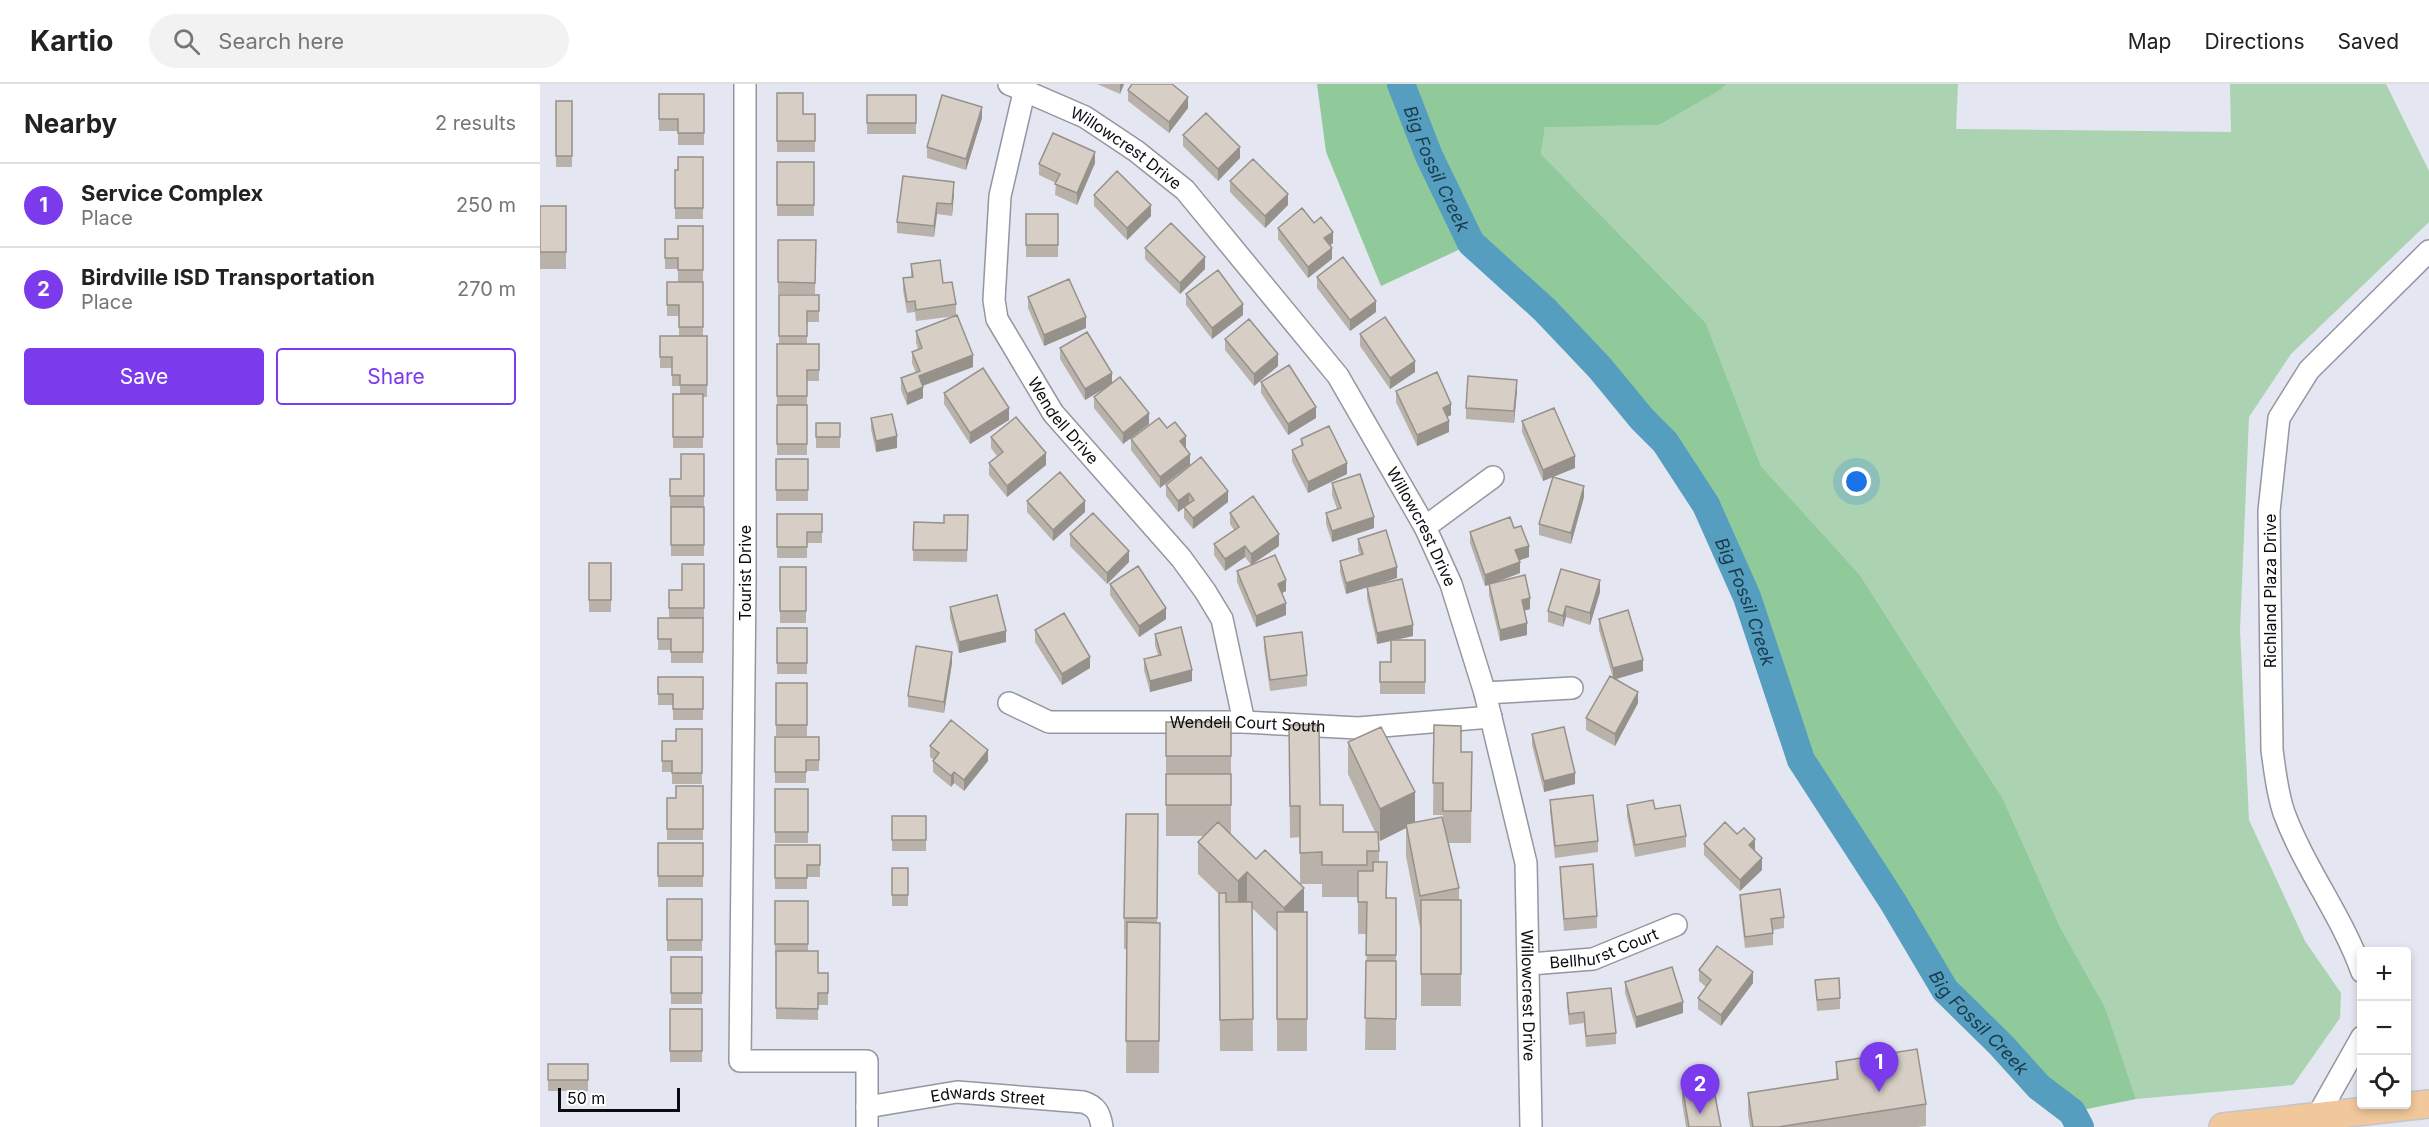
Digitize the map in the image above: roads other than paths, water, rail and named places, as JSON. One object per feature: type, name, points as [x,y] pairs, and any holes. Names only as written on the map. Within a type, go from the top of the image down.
[{"type":"main road","points":[[2223,1127],[2429,1104]]},
{"type":"street","name":"Tourist Drive","points":[[745,84],[745,579],[740,1061],[867,1061],[867,1117]]},
{"type":"street","name":"Willowcrest Drive","points":[[1020,86],[1085,117],[1137,151],[1185,190],[1338,375],[1425,527],[1451,584],[1485,693],[1526,863],[1530,964],[1531,1127]]},
{"type":"street","name":"Wendell Drive","points":[[1020,86],[1000,196],[994,300],[997,318],[1053,413],[1180,558],[1205,591],[1222,619],[1244,722]]},
{"type":"street","name":"Richland Plaza Drive","points":[[2357,962],[2340,922],[2316,880],[2284,813],[2277,783],[2272,750],[2269,511],[2274,450],[2279,418],[2309,370],[2429,251]]},
{"type":"street","points":[[1425,527],[1493,477]]},
{"type":"street","points":[[1485,693],[1572,688]]},
{"type":"street","name":"Wendell Court South","points":[[1009,703],[1049,722],[1244,722],[1358,728],[1491,717]]},
{"type":"street","name":"Bellhurst Court","points":[[1530,964],[1593,959],[1676,925]]},
{"type":"street","points":[[2318,1115],[2357,1045]]},
{"type":"street","name":"Edwards Street","points":[[867,1117],[957,1092],[1083,1102],[1094,1105],[1101,1122]]},
{"type":"waterway","name":"Big Fossil Creek","points":[[1401,84],[1429,156],[1471,243],[1545,310],[1600,368],[1642,419],[1665,442],[1706,505],[1747,597],[1801,760],[1893,902],[1945,990],[2001,1045],[2039,1087],[2072,1112],[2080,1127]]},
{"type":"place","name":"Service Complex","points":[[1879,1092]]},
{"type":"place","name":"Birdville ISD Transportation","points":[[1700,1114]]}]
